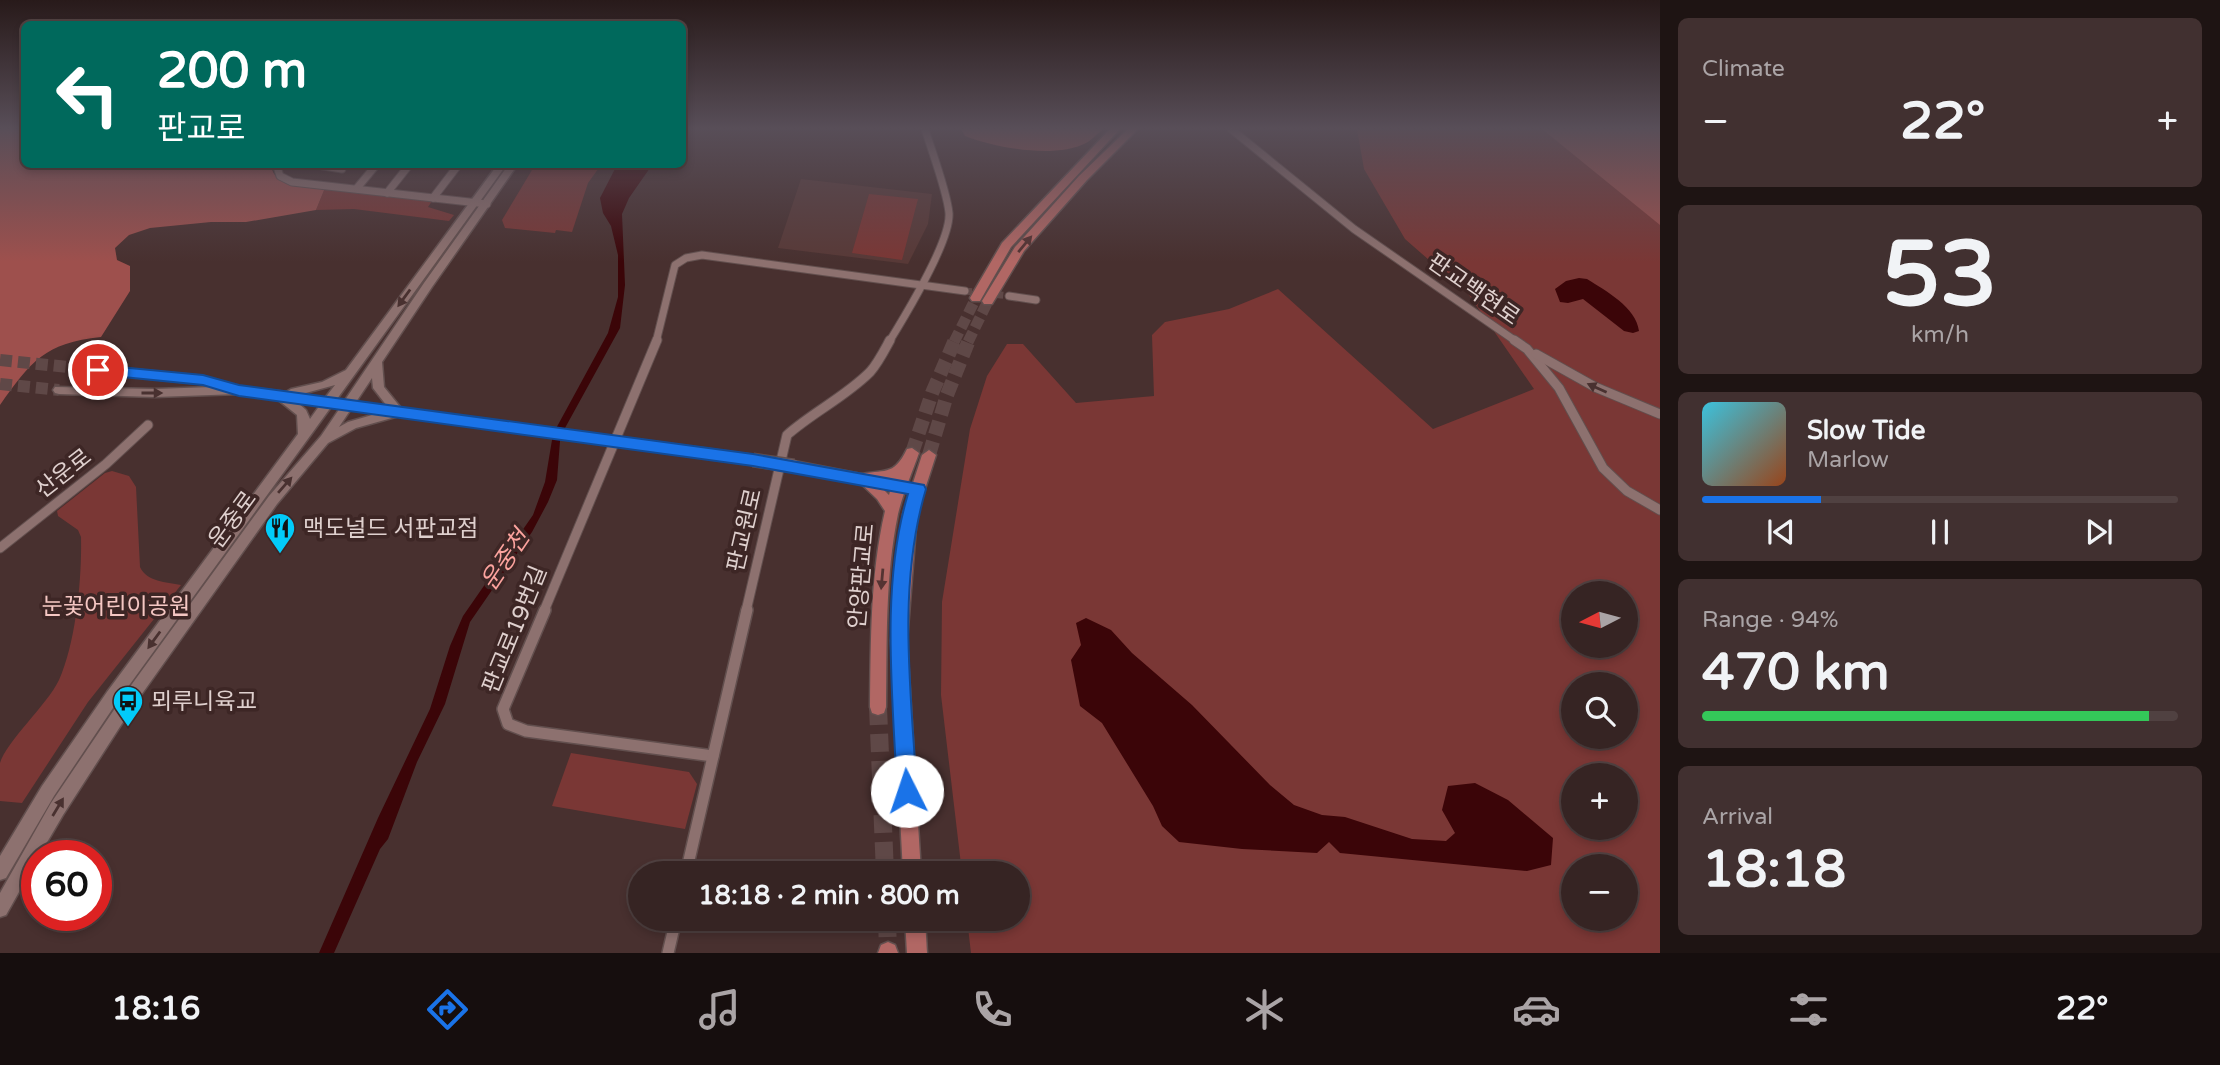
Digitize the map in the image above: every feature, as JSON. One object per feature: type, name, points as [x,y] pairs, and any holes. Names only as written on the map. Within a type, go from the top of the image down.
[{"type":"main road","name":"운중로","points":[[0,909],[64,798],[129,700],[273,500],[325,439],[482,203],[498,173]]},
{"type":"main road","name":"운중로","points":[[0,872],[48,791],[102,712],[358,362],[506,173]]},
{"type":"main road","points":[[1073,173],[1006,245],[982,299],[1019,249],[1088,173]]},
{"type":"main road","points":[[276,395],[328,384],[346,374],[358,362]]},
{"type":"main road","points":[[378,362],[379,388],[398,412]]},
{"type":"main road","points":[[77,368],[203,380],[239,390],[753,460],[918,489]]},
{"type":"main road","points":[[60,390],[155,393],[239,390]]},
{"type":"main road","points":[[276,395],[300,408],[305,418],[303,436]]},
{"type":"main road","points":[[325,439],[352,425],[398,412]]},
{"type":"main road","points":[[863,479],[893,476],[916,456]]},
{"type":"main road","name":"안양판교로","points":[[878,707],[882,580],[892,511],[900,486],[916,456]]},
{"type":"main road","name":"안양판교로","points":[[911,861],[899,641],[905,547],[910,514],[918,489],[916,456]]},
{"type":"main road","points":[[863,479],[882,495],[892,511]]},
{"type":"main road","points":[[916,931],[917,953]]},
{"type":"street","points":[[278,173],[286,180],[327,186],[482,203]]},
{"type":"street","points":[[327,186],[338,173]]},
{"type":"street","points":[[357,188],[369,173]]},
{"type":"street","points":[[387,192],[402,173]]},
{"type":"street","points":[[433,198],[452,173]]},
{"type":"street","name":"판교원로","points":[[689,861],[787,435],[808,416],[850,390],[872,370],[907,313],[950,223],[937,173]]},
{"type":"street","name":"판교백현로","points":[[1286,173],[1354,229],[1527,349],[1559,388],[1603,468],[1627,491],[1660,510]]},
{"type":"street","name":"판교로19번길","points":[[713,756],[526,731],[508,724],[503,709],[656,343],[675,265],[693,256],[708,256],[920,284]]},
{"type":"street","points":[[920,284],[965,291]]},
{"type":"street","points":[[1009,296],[1036,300]]},
{"type":"street","points":[[1527,349],[1577,379],[1660,414]]},
{"type":"street","name":"산운로","points":[[0,548],[106,464],[148,425]]},
{"type":"street","points":[[668,953],[673,931]]},
{"type":"shaded area","points":[[0,173],[273,173],[292,185],[325,188],[316,210],[246,222],[211,222],[150,228],[129,235],[115,248],[117,260],[130,266],[130,291],[101,337],[66,344],[41,357],[21,377],[0,405]]},
{"type":"shaded area","points":[[1597,173],[1660,173],[1660,225]]},
{"type":"shaded area","points":[[801,179],[932,194],[928,224],[908,264],[778,248]]},
{"type":"green space","points":[[530,173],[595,173],[588,183],[572,232],[505,228],[502,220]]},
{"type":"green space","points":[[1367,173],[1660,173],[1660,953],[971,953],[968,931],[1030,931],[1030,861],[961,861],[941,695],[942,602],[970,429],[987,376],[1007,344],[1023,344],[1076,403],[1154,396],[1152,335],[1165,322],[1229,309],[1278,289],[1433,429],[1534,389],[1469,295],[1405,239]]},
{"type":"green space","points":[[325,188],[432,201],[428,207],[454,215],[449,221],[354,209],[316,210]]},
{"type":"green space","points":[[869,194],[918,199],[902,260],[852,253]]},
{"type":"green space","name":"눈꽃어린이공원","points":[[112,471],[129,476],[136,487],[140,567],[143,572],[163,582],[181,585],[88,702],[22,803],[0,801],[0,763],[10,745],[46,701],[59,680],[74,629],[81,537],[78,530],[58,516],[57,511],[105,473]]},
{"type":"green space","points":[[571,753],[689,772],[697,784],[685,829],[552,806]]},
{"type":"water","name":"운중천","points":[[613,173],[646,173],[629,198],[622,214],[625,285],[620,328],[565,428],[560,441],[557,480],[548,502],[532,532],[470,622],[445,704],[417,762],[388,839],[380,849],[334,953],[319,953],[378,818],[430,709],[450,646],[463,616],[533,515],[545,482],[553,434],[608,333],[618,297],[618,255],[600,198]]},
{"type":"water","points":[[1587,279],[1619,300],[1632,314],[1639,331],[1624,331],[1583,299],[1560,302],[1555,289],[1566,281]]},
{"type":"water","points":[[1086,618],[1111,630],[1132,653],[1192,705],[1270,785],[1294,805],[1322,815],[1345,817],[1412,839],[1446,841],[1455,833],[1442,810],[1448,786],[1475,783],[1508,800],[1553,838],[1551,865],[1527,871],[1340,853],[1329,842],[1317,853],[1179,842],[1162,826],[1153,806],[1102,723],[1080,706],[1071,660],[1081,645],[1076,623]]},
{"type":"tunnel","points":[[965,291],[1009,296]]},
{"type":"tunnel","points":[[955,340],[976,298]]},
{"type":"tunnel","points":[[968,342],[988,301]]},
{"type":"tunnel","points":[[912,453],[932,393],[955,340]]},
{"type":"tunnel","points":[[929,455],[947,395],[969,340]]},
{"type":"tunnel","points":[[0,360],[77,368]]},
{"type":"tunnel","points":[[0,384],[59,390]]},
{"type":"tunnel","points":[[878,707],[884,861]]},
{"type":"tunnel","points":[[887,931],[888,952]]},
{"type":"place","name":"맥도널드 서판교점","points":[[280,555]]},
{"type":"place","name":"뫼루니육교","points":[[128,728]]},
{"type":"route","points":[[98,370],[203,380],[239,390],[753,460],[918,489],[910,514],[905,547],[899,641],[907,791]]}]
